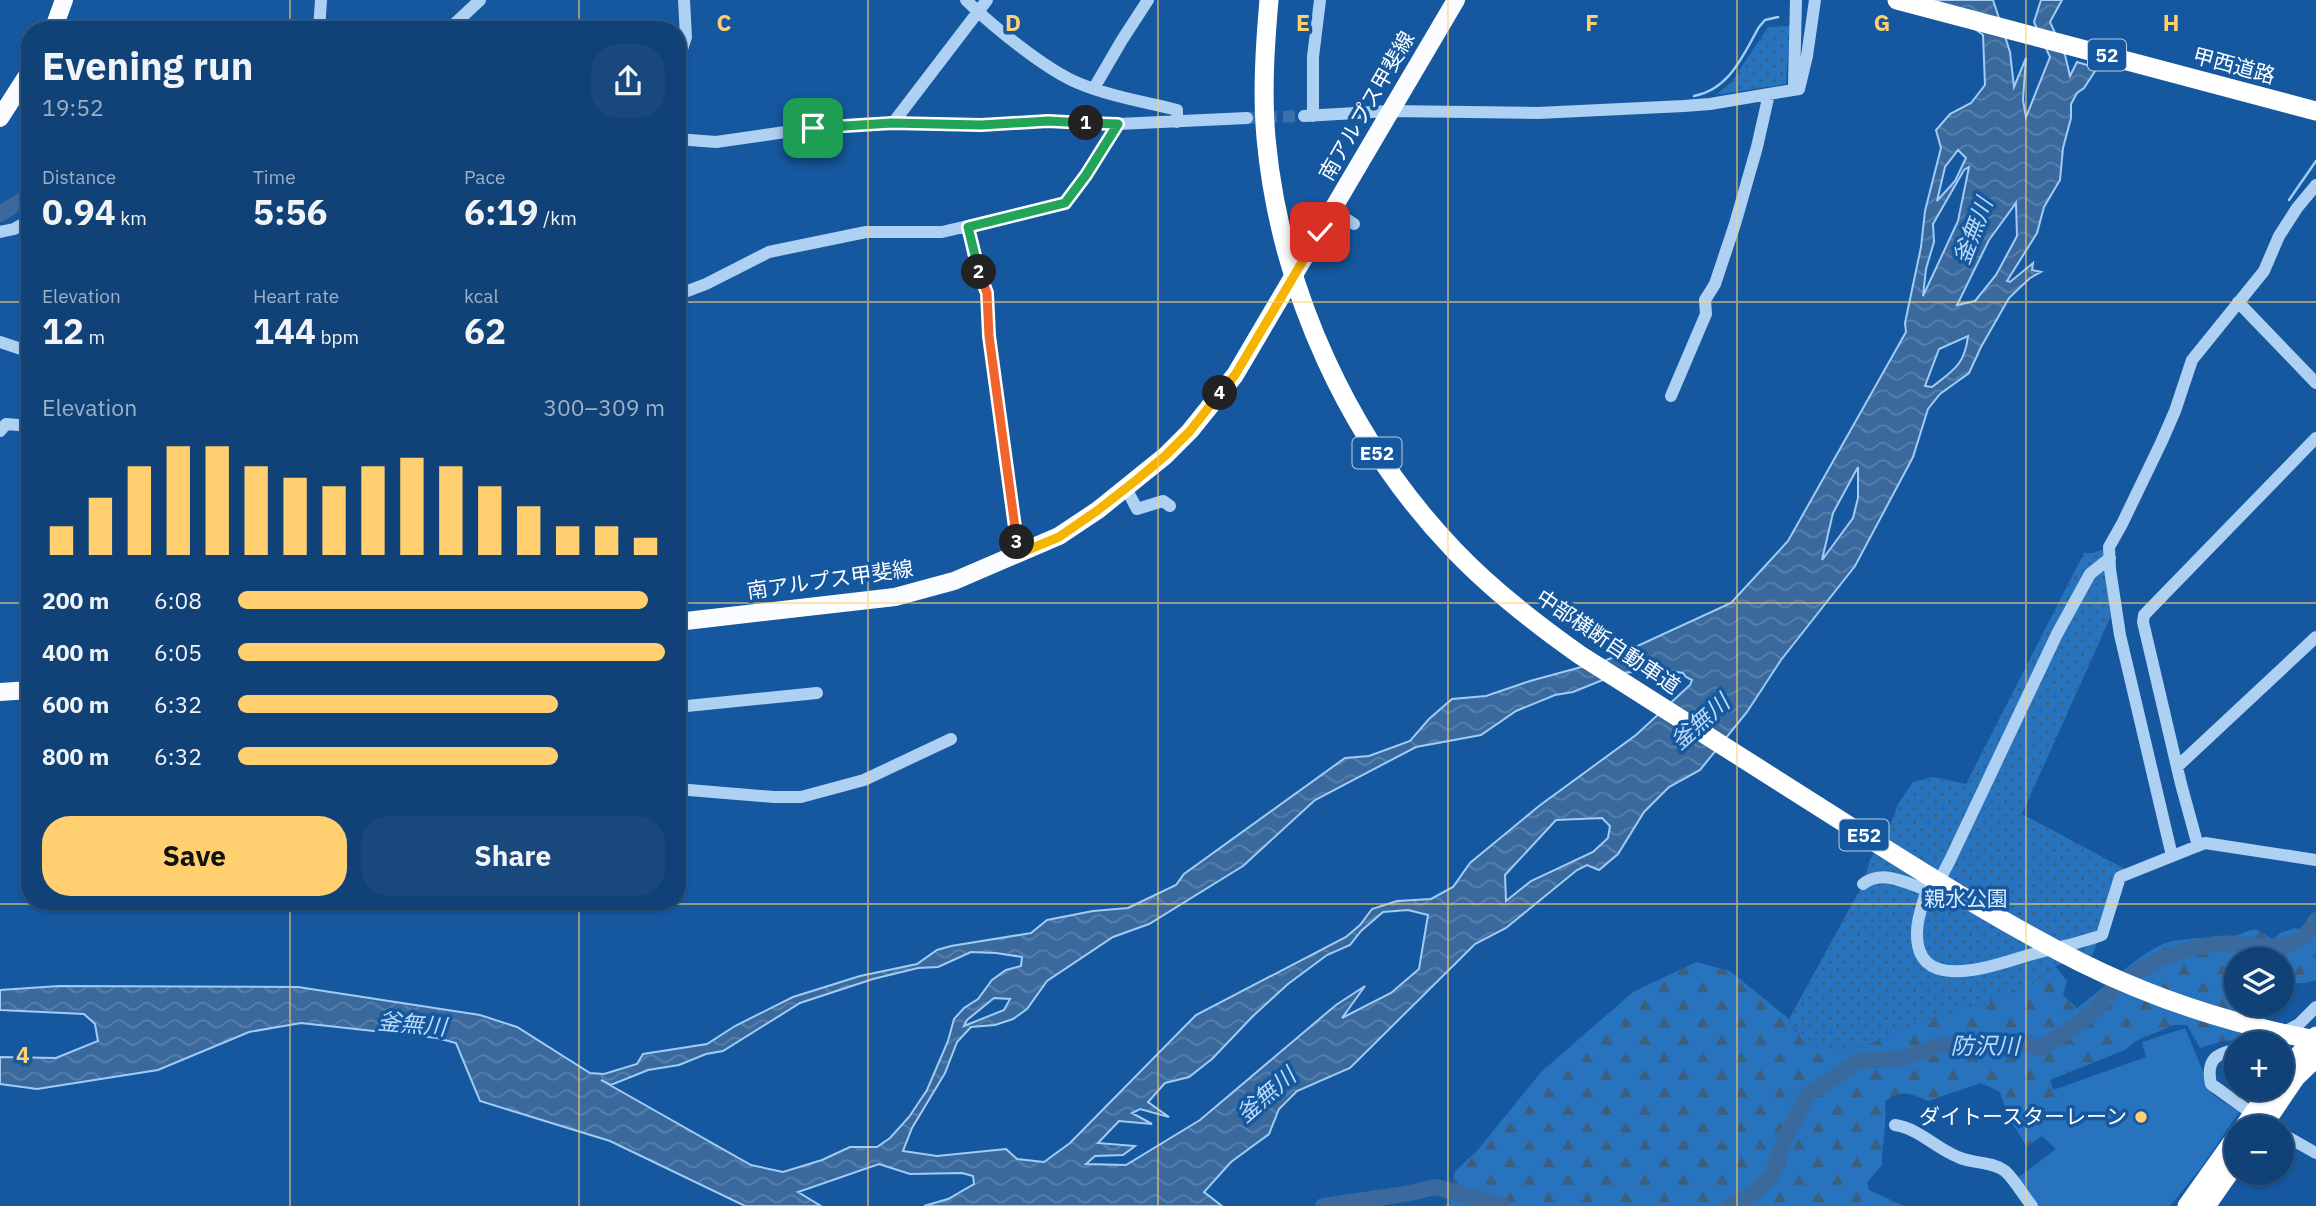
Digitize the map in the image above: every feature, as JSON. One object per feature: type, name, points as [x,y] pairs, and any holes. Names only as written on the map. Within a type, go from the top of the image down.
[{"type":"highway","name":"中部横断自動車道","points":[[1269,0],[1264,86],[1266,137],[1273,188],[1299,291],[1318,342],[1363,432],[1418,510],[1455,551],[1537,625],[1580,656],[2000,919],[2083,963],[2179,1003],[2242,1022],[2316,1038]]},
{"type":"highway","name":"甲西道路","points":[[1897,0],[2316,111]]},
{"type":"highway","points":[[2294,1061],[2316,1038]]},
{"type":"highway","points":[[2266,1115],[2296,1077],[2316,1058]]},
{"type":"highway","points":[[2187,1206],[2224,1154]]},
{"type":"highway","points":[[2206,1206],[2224,1180]]},
{"type":"main road","points":[[56,21],[64,0]]},
{"type":"main road","name":"南アルプス甲斐線","points":[[686,621],[895,597],[954,581],[1059,537],[1126,488],[1190,431],[1235,375],[1456,0]]},
{"type":"main road","points":[[0,118],[21,85]]},
{"type":"main road","points":[[0,692],[21,691]]},
{"type":"street","points":[[320,21],[321,0]]},
{"type":"street","points":[[458,21],[480,0]]},
{"type":"street","points":[[684,0],[685,21]]},
{"type":"street","points":[[966,0],[1017,44],[1068,78],[1094,88],[1177,110],[1177,122]]},
{"type":"street","points":[[892,123],[987,0]]},
{"type":"street","points":[[1094,88],[1149,0]]},
{"type":"street","points":[[1320,0],[1308,116],[1390,111],[1538,113],[1710,104],[1799,89],[1815,0]]},
{"type":"street","points":[[1794,90],[1796,0]]},
{"type":"street","points":[[1671,396],[1706,314],[1705,300],[1715,284],[1735,224],[1769,94]]},
{"type":"street","points":[[686,140],[716,142],[813,128],[892,123],[981,125],[1048,121],[1118,124],[1247,118]]},
{"type":"street","points":[[686,292],[769,252],[866,232],[942,232],[1065,203],[1118,124]]},
{"type":"street","points":[[2172,856],[2120,635],[2109,547],[2170,422],[2192,360],[2264,271],[2278,236],[2316,185]]},
{"type":"street","points":[[1332,211],[1354,224]]},
{"type":"street","points":[[0,232],[21,225]]},
{"type":"street","points":[[968,227],[976,267],[987,293],[989,336],[1018,554]]},
{"type":"street","points":[[14,229],[21,230]]},
{"type":"street","points":[[2238,302],[2316,383]]},
{"type":"street","points":[[0,342],[21,349]]},
{"type":"street","points":[[0,431],[6,424],[21,425]]},
{"type":"street","points":[[2198,846],[2143,622],[2144,615],[2316,438]]},
{"type":"street","points":[[1126,488],[1137,509],[1163,501],[1170,506]]},
{"type":"street","points":[[2110,558],[2090,574],[2057,634],[1950,860],[1938,883],[1927,890],[1917,925],[1918,946],[1925,960],[1933,967],[1955,973],[1992,968],[2102,935],[2120,877],[2206,843],[2316,860]]},
{"type":"street","points":[[2178,766],[2316,636]]},
{"type":"street","points":[[686,705],[817,694]]},
{"type":"street","points":[[686,790],[801,797],[864,780],[951,739]]},
{"type":"street","points":[[1863,884],[1871,878],[1882,876],[1927,890]]},
{"type":"street","points":[[2285,1031],[2298,1024],[2316,1007]]},
{"type":"street","points":[[2224,1052],[2214,1059],[2208,1071],[2211,1084],[2224,1095]]},
{"type":"street","points":[[2231,1101],[2248,1115]]},
{"type":"street","points":[[1895,1125],[1906,1126],[1942,1151],[1961,1159],[1996,1166],[2006,1172],[2032,1206]]},
{"type":"street","points":[[2294,1141],[2316,1153]]},
{"type":"green space","points":[[1790,26],[1786,84],[1715,95],[1731,83],[1768,27]]},
{"type":"green space","name":"親水公園","points":[[2109,547],[2111,616],[2022,814],[2125,869],[2092,956],[2055,966],[2027,988],[1992,997],[1987,1004],[1966,1007],[1907,1026],[1875,1042],[1833,1054],[1813,1044],[1797,1032],[1789,1019],[1863,884],[1870,860],[1890,825],[1898,804],[1913,782],[1933,777],[1966,784],[2084,553],[2093,553]]},
{"type":"green space","points":[[2295,928],[2316,935],[2316,980],[2294,984],[2294,947],[2224,947],[2224,1017],[2267,1017],[2258,1031],[2224,1031],[2224,1041],[2200,1048],[2187,1025],[2174,1025],[2136,1041],[2125,1050],[2050,1080],[2060,1110],[2038,1123],[2042,1136],[2027,1147],[2009,1118],[2000,1092],[1981,1083],[1928,1101],[1906,1094],[1896,1095],[1885,1101],[1882,1165],[1867,1182],[1869,1190],[1904,1206],[1444,1206],[1449,1203],[1455,1171],[1477,1151],[1541,1072],[1633,992],[1696,962],[1730,971],[1789,1019],[1796,1032],[1833,1054],[1875,1042],[1907,1026],[1966,1007],[1987,1004],[1992,997],[2027,988],[2055,966],[2067,981],[2063,995],[2077,1008],[2158,946],[2191,938],[2235,936],[2250,930],[2259,931],[2272,940],[2280,933]]},
{"type":"green space","name":"ダイトースターレーン","points":[[2185,1028],[2213,1095],[2239,1112],[2237,1115],[2224,1115],[2224,1134],[2170,1206],[2039,1206],[2016,1179],[2056,1149],[2042,1136],[2038,1123],[2060,1110],[2053,1090],[2146,1057],[2142,1042]]},
{"type":"water","name":"釜無川","points":[[1936,0],[1993,0],[2010,52],[2014,87],[2026,58],[2023,100],[2026,117],[2050,57],[2034,22],[2041,0],[2062,0],[2050,22],[2065,55],[2070,76],[2077,62],[2097,68],[2071,104],[2060,180],[2044,207],[2037,233],[2007,281],[2010,282],[2033,263],[2032,270],[2041,272],[2030,278],[2009,298],[1969,373],[1940,394],[1928,409],[1913,457],[1855,566],[1781,660],[1747,712],[1700,770],[1669,787],[1644,812],[1618,854],[1599,870],[1587,865],[1577,870],[1506,928],[1475,944],[1350,1068],[1297,1091],[1279,1109],[1269,1134],[1231,1162],[1204,1192],[1222,1206],[924,1206],[948,1199],[974,1184],[973,1176],[962,1173],[910,1174],[879,1164],[798,1192],[821,1206],[745,1206],[610,1141],[480,1101],[456,1043],[437,1038],[301,1023],[249,1032],[158,1070],[37,1089],[0,1084],[0,1057],[56,1058],[98,1041],[95,1024],[84,1014],[0,1010],[0,990],[59,986],[298,987],[480,1015],[517,1027],[590,1073],[604,1074],[637,1064],[643,1054],[707,1044],[735,1026],[793,997],[860,976],[917,964],[937,950],[1031,933],[1047,920],[1093,911],[1128,908],[1176,885],[1184,874],[1345,758],[1369,756],[1410,741],[1429,719],[1452,699],[1486,696],[1607,660],[1731,603],[1788,541],[1906,332],[1905,323],[1921,247],[1925,211],[1941,148],[1936,130],[1950,114],[1971,103],[1985,85],[1983,35]],"holes":[[[1958,150],[1966,158],[1955,181],[1937,201],[1945,167]],[[1969,167],[1958,221],[1923,296],[1926,269],[1934,242],[1933,224],[1964,170]],[[2016,203],[2017,236],[1996,275],[1975,301],[1957,305],[1989,240]],[[1968,336],[1957,366],[1932,387],[1925,386],[1939,349]],[[1858,467],[1858,498],[1853,518],[1822,560],[1833,513]],[[1665,670],[1683,673],[1692,680],[1690,685],[1636,735],[1539,806],[1470,863],[1453,887],[1431,899],[1397,901],[1372,909],[1346,937],[1196,1015],[1070,1143],[1044,1162],[1017,1159],[1006,1149],[937,1156],[903,1151],[912,1128],[945,1073],[957,1042],[971,1027],[995,1025],[1013,1019],[1027,1009],[1047,981],[1113,937],[1149,924],[1243,866],[1315,800],[1416,747],[1481,735],[1516,711],[1555,695],[1573,692],[1620,673]],[[1602,818],[1610,826],[1608,838],[1593,852],[1531,881],[1506,901],[1505,875],[1556,820]],[[1408,910],[1428,915],[1419,969],[1391,993],[1342,1018],[1365,986],[1336,1005],[1200,1120],[1126,1165],[1086,1164],[1095,1156],[1123,1155],[1135,1146],[1098,1143],[1119,1121],[1152,1124],[1132,1113],[1140,1109],[1169,1117],[1148,1102],[1165,1083],[1189,1077],[1212,1059],[1288,984],[1327,955],[1350,945],[1361,931],[1383,912]],[[971,952],[1022,957],[1021,966],[1006,970],[992,980],[978,999],[954,1019],[948,1041],[927,1090],[909,1117],[890,1138],[877,1147],[850,1147],[822,1160],[783,1172],[751,1165],[601,1080],[611,1085],[648,1070],[679,1065],[706,1054],[723,1051],[800,1003],[873,979],[918,968],[938,967]],[[994,998],[1010,999],[1004,1010],[964,1026],[967,1020]]]},
{"type":"waterway","points":[[1694,96],[1717,86],[1726,78],[1741,59],[1759,27],[1765,20],[1778,17]]},
{"type":"waterway","points":[[2289,200],[2316,161]]},
{"type":"waterway","points":[[0,214],[21,201]]},
{"type":"waterway","name":"防沢川","points":[[1730,1206],[1757,1191],[1772,1174],[1785,1138],[1807,1095],[1859,1061],[1904,1058],[1938,1046],[2013,1041],[2041,1048],[2086,1018],[2115,988],[2161,959],[2222,943],[2282,946],[2307,934],[2316,920]]},
{"type":"waterway","name":"防沢川","points":[[1323,1206],[1436,1187],[1503,1206]]},
{"type":"tunnel","points":[[1247,118],[1304,116]]},
{"type":"place","name":"ダイトースターレーン","points":[[2141,1117]]},
{"type":"route","points":[[813,128],[892,123],[981,125],[1048,121],[1118,124],[1065,203],[968,227],[976,267],[987,293],[989,336],[1018,554],[1059,537],[1098,510],[1165,456],[1190,431],[1235,375],[1320,232]]}]
